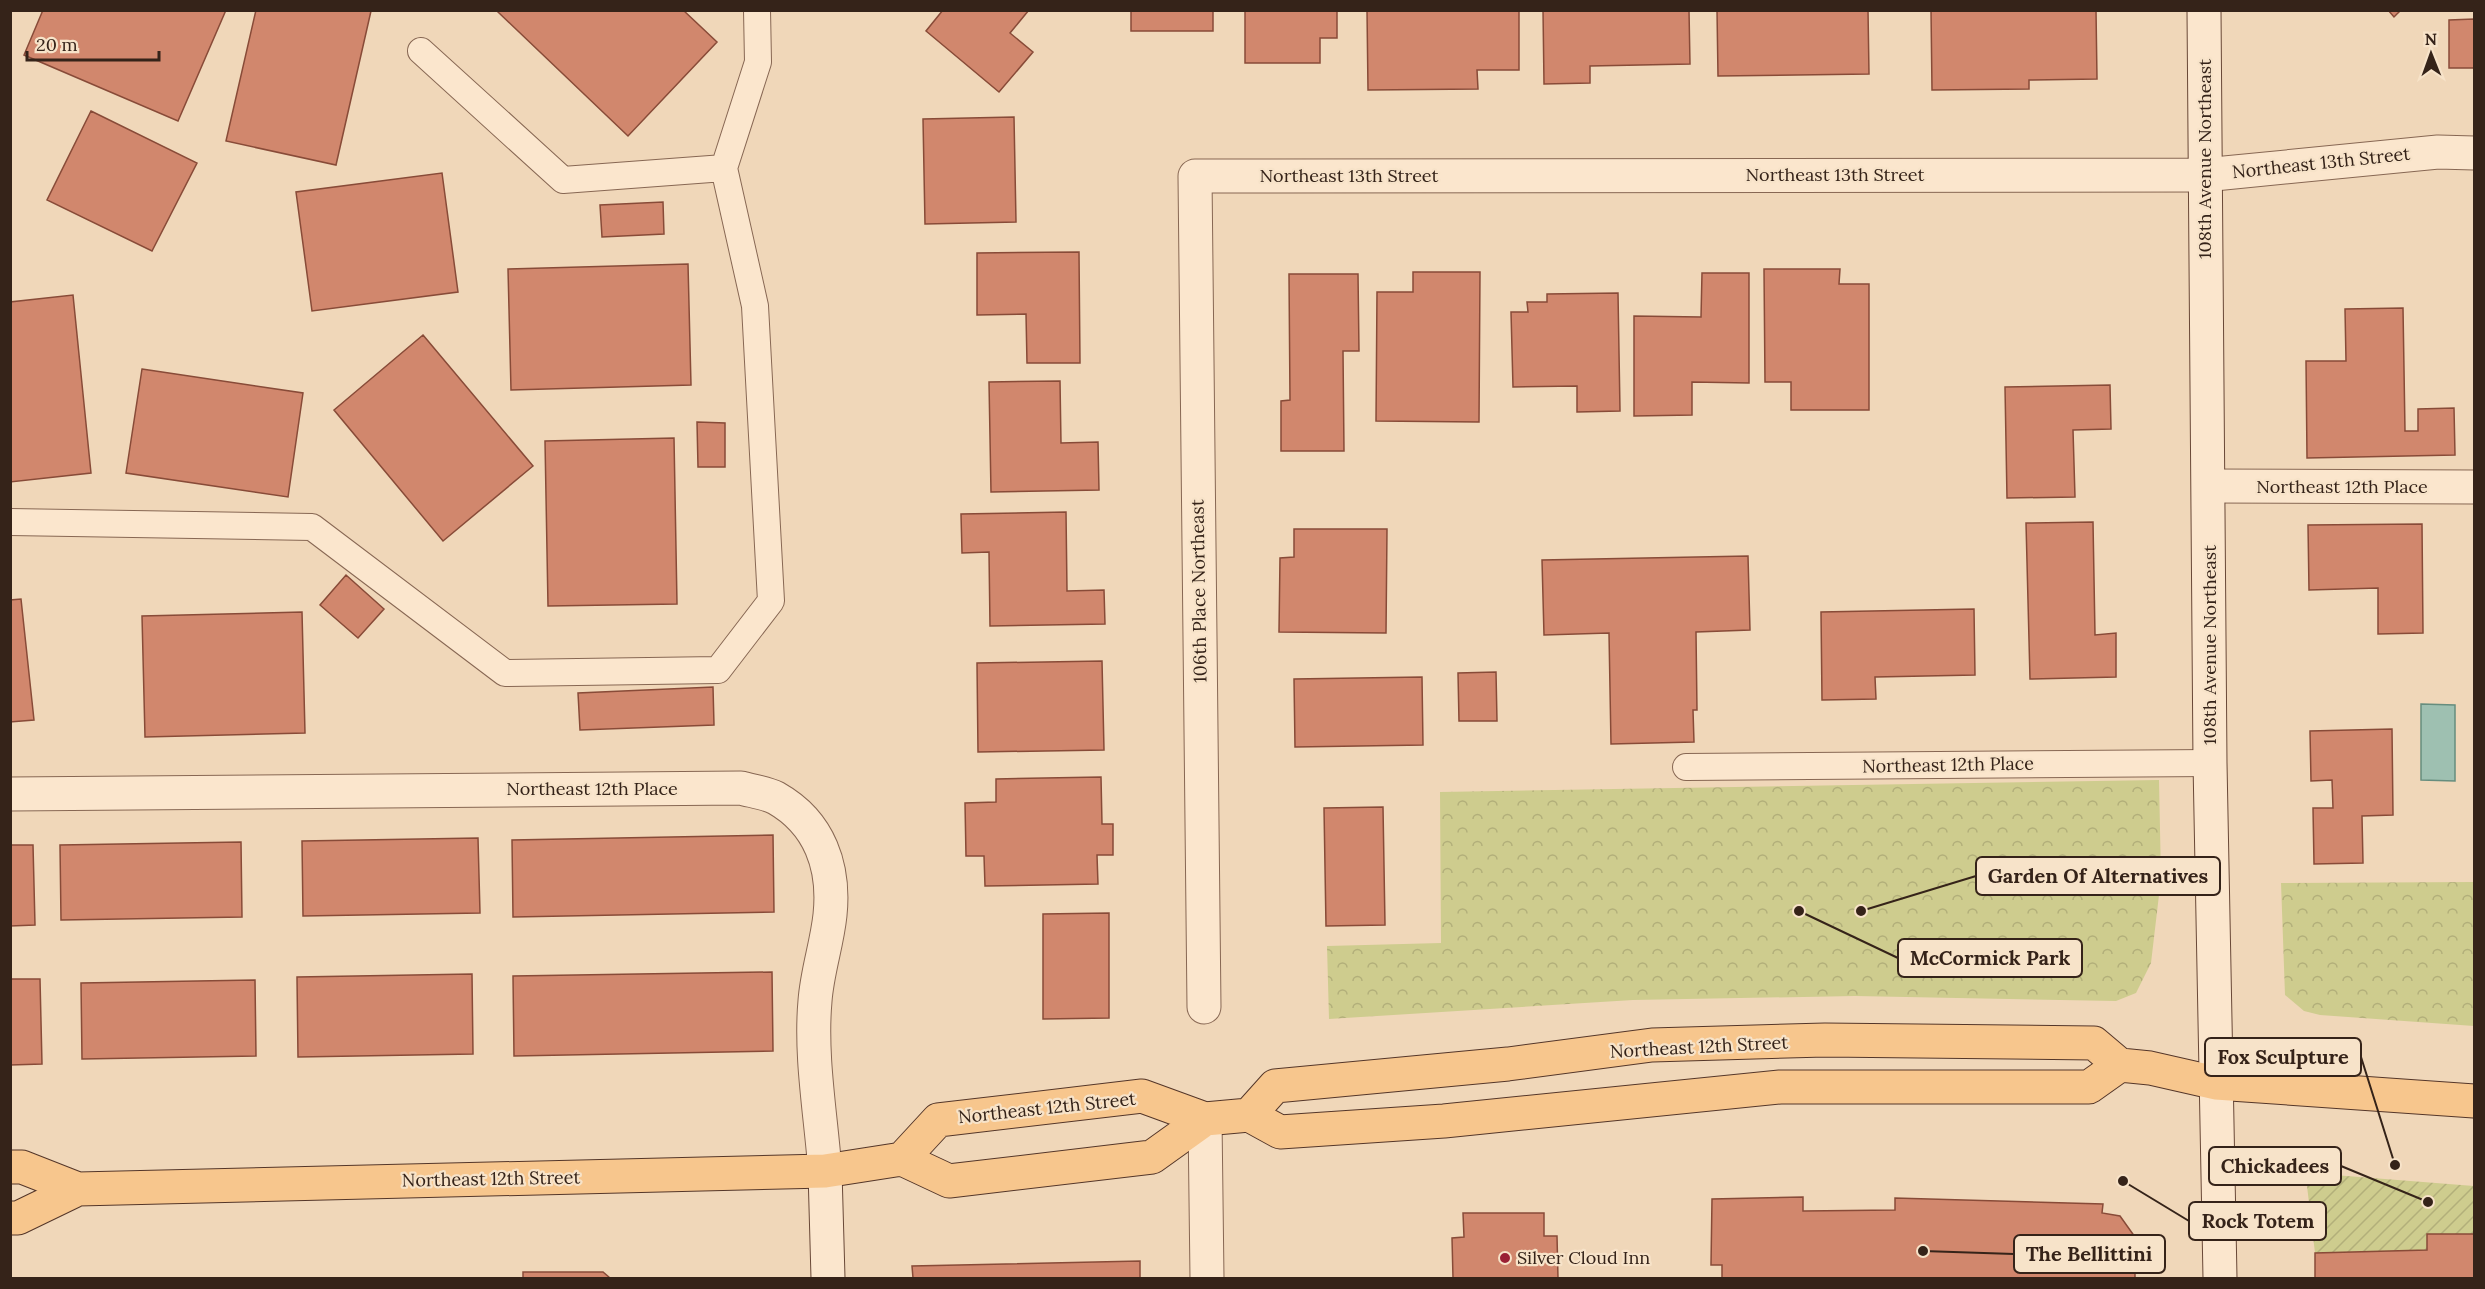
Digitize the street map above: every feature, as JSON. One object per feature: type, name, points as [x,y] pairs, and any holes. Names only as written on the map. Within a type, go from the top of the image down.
[{"type":"main road","name":"Northeast 12th Street","points":[[10,1167],[22,1167],[78,1189],[825,1171],[902,1159],[938,1120],[1142,1096],[1204,1119],[1249,1115],[1275,1086],[1509,1064],[1652,1046],[1825,1040],[2094,1043],[2120,1065]]},
{"type":"main road","points":[[1249,1115],[1280,1132],[1444,1121],[1780,1087],[2089,1087],[2120,1065],[2150,1068],[2216,1083],[2475,1101]]},
{"type":"main road","points":[[902,1159],[950,1181],[1152,1157],[1204,1119]]},
{"type":"main road","name":"Northeast 12th Street","points":[[10,1218],[18,1218],[78,1189]]},
{"type":"street","name":"108th Avenue Northeast","points":[[2204,10],[2210,762],[2220,1278]]},
{"type":"street","name":"Northeast 13th Street","points":[[1195,176],[2204,175],[2394,156],[2475,153]]},
{"type":"street","name":"106th Place Northeast","points":[[1195,176],[1204,1007]]},
{"type":"street","name":"Northeast 12th Place","points":[[2209,486],[2475,487]]},
{"type":"street","name":"Northeast 12th Place","points":[[10,794],[741,788],[775,797],[801,816],[821,843],[829,876],[830,915],[815,1002],[815,1044],[825,1171],[828,1278]]},
{"type":"street","points":[[1204,1119],[1207,1278]]},
{"type":"lane","points":[[10,522],[312,527],[505,673],[718,670],[771,601],[755,306],[724,168],[758,62],[757,10]]},
{"type":"lane","points":[[421,51],[562,180],[724,168]]},
{"type":"lane","name":"Northeast 12th Place","points":[[1686,767],[2210,762]]},
{"type":"green space","points":[[2159,780],[2161,878],[2151,963],[2136,993],[2116,1001],[1855,996],[1633,1000],[1329,1019],[1327,946],[1441,943],[1440,792]]},
{"type":"green space","points":[[2474,882],[2474,1026],[2320,1015],[2304,1011],[2285,995],[2281,883]]},
{"type":"green space","points":[[2334,1175],[2474,1186],[2474,1234],[2427,1234],[2427,1250],[2315,1253],[2307,1186],[2317,1176]]},
{"type":"shaded area","points":[[2421,704],[2455,705],[2455,781],[2421,780]]},
{"type":"building","points":[[43,10],[226,10],[178,121],[24,55]]},
{"type":"building","points":[[256,10],[371,11],[336,165],[226,141]]},
{"type":"building","points":[[500,10],[683,10],[717,42],[628,136],[498,12]]},
{"type":"building","points":[[943,10],[1029,10],[1010,33],[1033,52],[999,92],[926,31]]},
{"type":"building","points":[[1131,10],[1213,10],[1213,31],[1131,31]]},
{"type":"building","points":[[1245,10],[1337,10],[1337,38],[1320,38],[1320,63],[1245,63]]},
{"type":"building","points":[[1367,10],[1519,10],[1519,70],[1477,70],[1478,89],[1368,90]]},
{"type":"building","points":[[1543,10],[1689,10],[1690,64],[1590,66],[1590,83],[1544,84]]},
{"type":"building","points":[[1717,10],[1868,10],[1869,74],[1718,76]]},
{"type":"building","points":[[1931,10],[2096,10],[2097,79],[2029,80],[2029,89],[1932,90]]},
{"type":"building","points":[[2388,10],[2401,10],[2394,17]]},
{"type":"building","points":[[2474,19],[2474,68],[2449,68],[2449,20]]},
{"type":"building","points":[[91,111],[197,163],[152,251],[47,200]]},
{"type":"building","points":[[1014,117],[1016,222],[925,224],[923,119]]},
{"type":"building","points":[[442,173],[458,292],[312,311],[296,192]]},
{"type":"building","points":[[663,202],[664,234],[602,237],[600,205]]},
{"type":"building","points":[[1079,252],[1080,363],[1027,363],[1026,314],[977,315],[977,253]]},
{"type":"building","points":[[688,264],[691,385],[511,390],[508,269]]},
{"type":"building","points":[[1764,269],[1840,269],[1839,284],[1869,284],[1869,410],[1791,410],[1791,382],[1765,382]]},
{"type":"building","points":[[1413,272],[1480,272],[1479,422],[1376,421],[1377,292],[1413,292]]},
{"type":"building","points":[[1702,273],[1749,273],[1749,383],[1692,382],[1692,415],[1634,416],[1634,316],[1701,317]]},
{"type":"building","points":[[1289,274],[1358,274],[1359,351],[1343,351],[1344,451],[1281,451],[1281,401],[1290,400]]},
{"type":"building","points":[[1618,293],[1620,411],[1577,412],[1577,386],[1513,387],[1511,312],[1528,312],[1527,302],[1547,302],[1547,294]]},
{"type":"building","points":[[73,295],[91,473],[10,482],[10,302]]},
{"type":"building","points":[[2403,308],[2405,431],[2418,431],[2418,409],[2454,408],[2455,455],[2307,458],[2306,361],[2346,361],[2345,309]]},
{"type":"building","points":[[423,335],[533,466],[443,541],[334,410]]},
{"type":"building","points":[[142,369],[303,393],[288,497],[126,473]]},
{"type":"building","points":[[1060,381],[1061,443],[1098,442],[1099,490],[991,492],[989,382]]},
{"type":"building","points":[[2110,385],[2111,429],[2073,430],[2075,497],[2007,498],[2005,387]]},
{"type":"building","points":[[697,422],[725,423],[725,467],[698,467]]},
{"type":"building","points":[[674,438],[677,604],[548,606],[545,441]]},
{"type":"building","points":[[1066,512],[1067,591],[1104,590],[1105,624],[990,626],[989,552],[962,553],[961,514]]},
{"type":"building","points":[[2093,522],[2095,635],[2116,633],[2116,677],[2030,679],[2026,523]]},
{"type":"building","points":[[2422,524],[2423,633],[2378,634],[2378,588],[2309,590],[2308,525]]},
{"type":"building","points":[[1294,529],[1387,529],[1386,633],[1279,632],[1280,558],[1294,557]]},
{"type":"building","points":[[1748,556],[1750,630],[1696,632],[1697,710],[1693,710],[1694,742],[1611,744],[1609,633],[1544,635],[1542,560]]},
{"type":"building","points":[[346,575],[384,609],[358,638],[320,605]]},
{"type":"building","points":[[21,599],[34,720],[10,722],[10,600]]},
{"type":"building","points":[[1974,609],[1975,675],[1875,677],[1876,699],[1822,700],[1821,612]]},
{"type":"building","points":[[302,612],[305,733],[145,737],[142,616]]},
{"type":"building","points":[[1102,661],[1104,750],[978,752],[977,663]]},
{"type":"building","points":[[1496,672],[1497,721],[1459,721],[1458,673]]},
{"type":"building","points":[[1422,677],[1423,745],[1295,747],[1294,679]]},
{"type":"building","points":[[713,687],[714,725],[580,730],[578,693]]},
{"type":"building","points":[[2392,729],[2393,815],[2362,816],[2363,863],[2314,864],[2313,808],[2333,808],[2332,780],[2311,781],[2310,731]]},
{"type":"building","points":[[1101,777],[1102,824],[1113,824],[1113,855],[1097,855],[1098,884],[985,886],[984,856],[966,856],[965,803],[996,802],[996,779]]},
{"type":"building","points":[[1383,807],[1385,925],[1326,926],[1324,808]]},
{"type":"building","points":[[773,835],[774,912],[513,917],[512,840]]},
{"type":"building","points":[[478,838],[480,913],[303,916],[302,841]]},
{"type":"building","points":[[241,842],[242,917],[61,920],[60,845]]},
{"type":"building","points":[[10,845],[33,845],[35,925],[10,926]]},
{"type":"building","points":[[1109,913],[1109,1018],[1043,1019],[1043,914]]},
{"type":"building","points":[[772,972],[773,1051],[514,1056],[513,976]]},
{"type":"building","points":[[472,974],[473,1054],[298,1057],[297,977]]},
{"type":"building","points":[[10,979],[40,979],[42,1064],[10,1065]]},
{"type":"building","points":[[255,980],[256,1056],[82,1059],[81,983]]},
{"type":"building","points":[[1803,1197],[1803,1211],[1895,1210],[1895,1198],[2103,1204],[2102,1213],[2120,1216],[2135,1237],[2135,1278],[1722,1278],[1722,1265],[1711,1265],[1712,1199]]},
{"type":"building","name":"Silver Cloud Inn","points":[[1463,1213],[1544,1213],[1544,1236],[1557,1236],[1558,1278],[1453,1278],[1452,1238],[1464,1237]]},
{"type":"building","points":[[2427,1234],[2474,1234],[2474,1278],[2315,1278],[2315,1253],[2427,1250]]},
{"type":"building","points":[[1140,1261],[1140,1278],[913,1278],[912,1266]]},
{"type":"building","points":[[523,1272],[603,1272],[610,1278],[523,1278]]},
{"type":"place","name":"McCormick Park","points":[[1799,911]]},
{"type":"place","name":"Garden Of Alternatives","points":[[1861,911]]},
{"type":"place","name":"Fox Sculpture","points":[[2395,1165]]},
{"type":"place","name":"Rock Totem","points":[[2123,1181]]},
{"type":"place","name":"Chickadees","points":[[2428,1202]]},
{"type":"place","name":"The Bellittini","points":[[1923,1251]]},
{"type":"place","name":"Silver Cloud Inn","points":[[1505,1258]]}]
